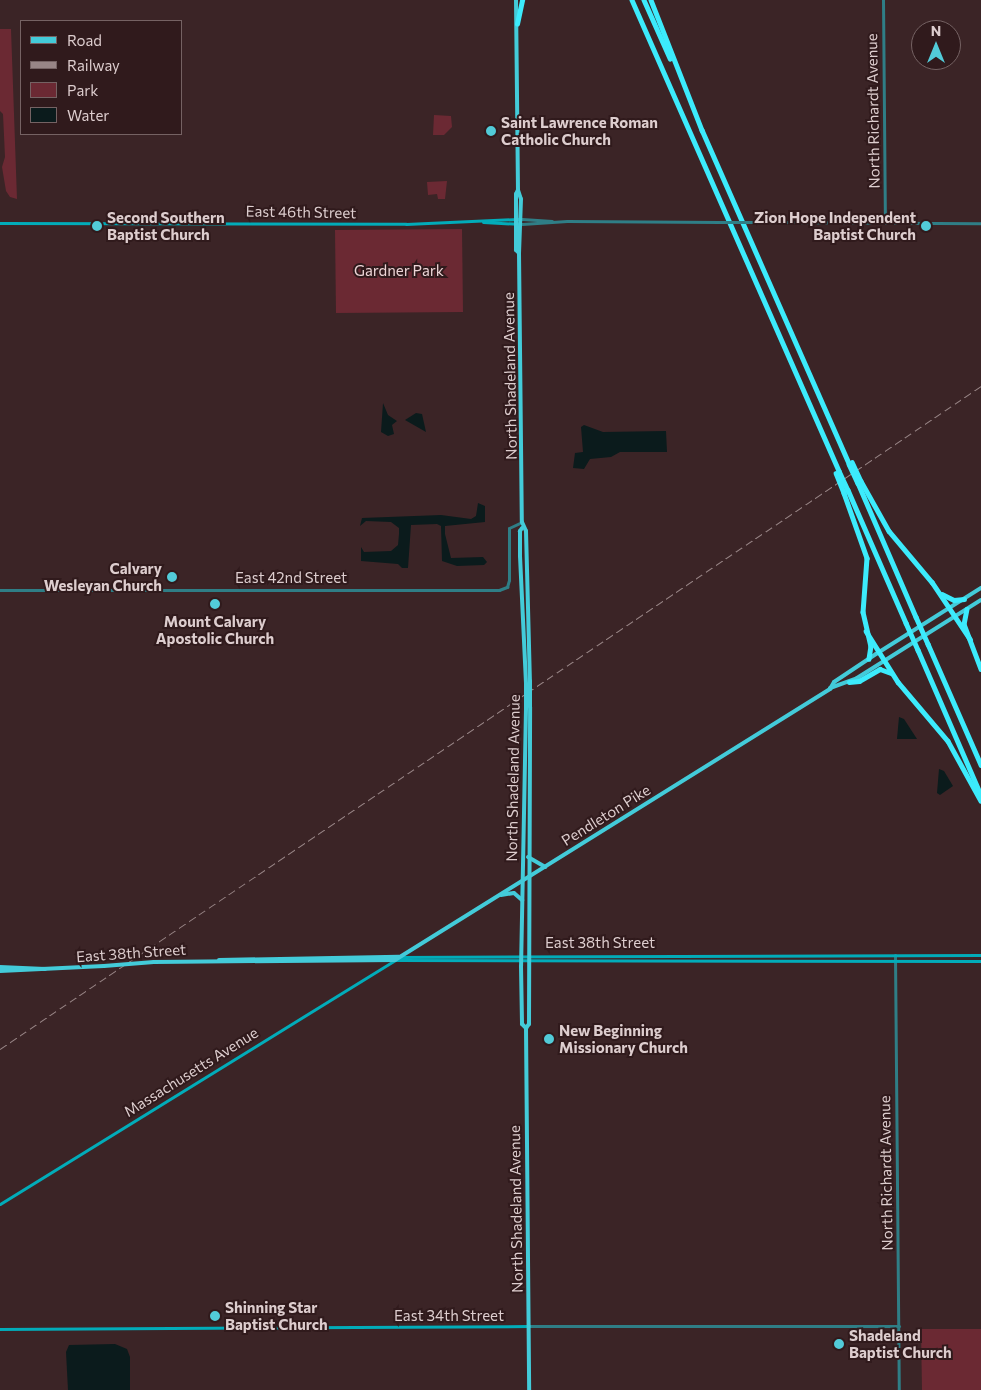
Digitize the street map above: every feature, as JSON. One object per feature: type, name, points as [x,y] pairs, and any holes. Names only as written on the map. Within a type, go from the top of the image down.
[{"type":"highway","points":[[517,24],[522,0]]},
{"type":"highway","points":[[632,0],[829,449],[846,492],[981,795]]},
{"type":"highway","points":[[644,0],[831,422],[860,482],[916,617],[981,765]]},
{"type":"highway","points":[[651,0],[681,80]]},
{"type":"highway","points":[[860,482],[888,531],[940,593],[970,639]]},
{"type":"highway","points":[[846,492],[866,552],[868,576],[863,612],[871,646],[869,659]]},
{"type":"highway","points":[[940,593],[954,600],[964,599]]},
{"type":"highway","points":[[968,609],[964,624],[981,669]]},
{"type":"highway","points":[[866,630],[896,677],[945,736],[981,801]]},
{"type":"highway","points":[[849,682],[859,681],[880,669],[896,677]]},
{"type":"main road","name":"North Shadeland Avenue","points":[[516,0],[518,190],[516,250],[519,253]]},
{"type":"main road","name":"North Shadeland Avenue","points":[[518,190],[522,219],[519,253],[522,522],[520,556],[528,682],[529,1024],[526,1028],[530,1390]]},
{"type":"main road","name":"East 46th Street","points":[[482,222],[522,219]]},
{"type":"main road","name":"East 46th Street","points":[[0,222],[482,222],[522,224]]},
{"type":"main road","name":"Pendleton Pike","points":[[830,688],[834,682],[880,651],[981,588]]},
{"type":"main road","name":"Pendleton Pike","points":[[394,960],[830,688],[849,682],[981,600]]},
{"type":"main road","name":"North Shadeland Avenue","points":[[526,1028],[522,1024],[522,880],[528,708]]},
{"type":"main road","points":[[528,856],[545,867]]},
{"type":"main road","points":[[499,895],[515,894],[523,901]]},
{"type":"main road","name":"East 38th Street","points":[[219,960],[394,960],[522,957],[528,954],[981,956]]},
{"type":"main road","name":"East 38th Street","points":[[0,971],[154,962],[356,955],[522,957],[528,960],[981,961]]},
{"type":"main road","name":"Massachusetts Avenue","points":[[0,1204],[394,960]]},
{"type":"main road","name":"East 38th Street","points":[[0,967],[45,969]]},
{"type":"main road","name":"East 34th Street","points":[[0,1329],[529,1326]]},
{"type":"street","name":"North Richardt Avenue","points":[[883,0],[885,223]]},
{"type":"street","name":"East 46th Street","points":[[522,219],[553,222]]},
{"type":"street","name":"East 46th Street","points":[[522,224],[553,222],[981,223]]},
{"type":"street","name":"East 42nd Street","points":[[0,590],[499,590],[507,587],[509,580],[509,528],[522,522]]},
{"type":"street","name":"North Richardt Avenue","points":[[895,955],[899,1390]]},
{"type":"street","name":"East 34th Street","points":[[529,1326],[899,1326]]},
{"type":"green space","points":[[0,29],[11,29],[17,199],[10,197],[6,191],[2,167],[5,157],[3,114],[0,111]]},
{"type":"green space","points":[[434,115],[451,116],[452,127],[444,135],[433,135]]},
{"type":"green space","points":[[447,181],[445,199],[438,199],[437,194],[428,195],[427,182]]},
{"type":"green space","name":"Gardner Park","points":[[462,229],[463,312],[336,313],[335,230]]},
{"type":"green space","points":[[921,1329],[981,1329],[981,1390],[922,1390]]},
{"type":"water","points":[[383,403],[388,415],[397,421],[392,425],[394,434],[388,436],[381,432]]},
{"type":"water","points":[[416,413],[422,414],[426,432],[405,420]]},
{"type":"water","points":[[584,425],[603,432],[666,431],[667,452],[620,452],[611,457],[590,459],[584,469],[573,468],[575,453],[583,452],[581,427]]},
{"type":"water","points":[[478,503],[485,506],[485,522],[445,526],[445,534],[451,558],[483,557],[487,562],[484,565],[457,566],[442,561],[441,526],[437,524],[411,525],[408,568],[402,568],[398,564],[361,561],[361,547],[364,552],[391,551],[398,545],[399,534],[399,528],[391,522],[366,521],[360,526],[362,518],[441,515],[471,519],[476,516]]},
{"type":"water","points":[[899,717],[904,719],[917,739],[897,739]]},
{"type":"water","points":[[939,769],[944,771],[953,786],[940,795],[937,793]]},
{"type":"water","points":[[115,1344],[127,1349],[130,1357],[130,1390],[68,1390],[66,1352],[69,1345]]},
{"type":"railway","points":[[0,1049],[981,386]]},
{"type":"place","name":"Saint Lawrence Roman Catholic Church","points":[[491,131]]},
{"type":"place","name":"Second Southern Baptist Church","points":[[97,226]]},
{"type":"place","name":"Zion Hope Independent Baptist Church","points":[[926,226]]},
{"type":"place","name":"Calvary Wesleyan Church","points":[[172,577]]},
{"type":"place","name":"Mount Calvary Apostolic Church","points":[[215,604]]},
{"type":"place","name":"New Beginning Missionary Church","points":[[549,1039]]},
{"type":"place","name":"Shinning Star Baptist Church","points":[[215,1316]]},
{"type":"place","name":"Shadeland Baptist Church","points":[[839,1344]]}]
